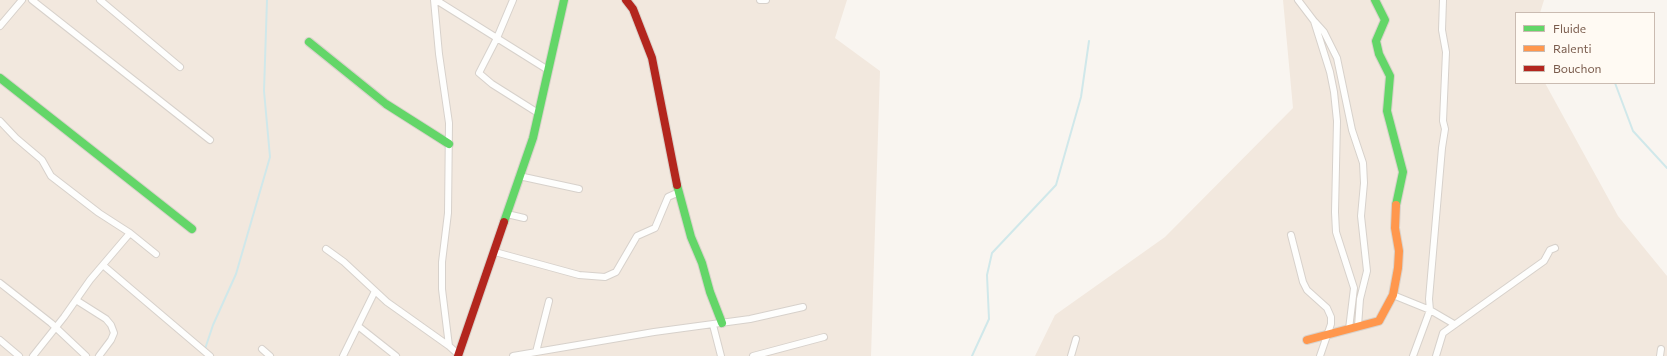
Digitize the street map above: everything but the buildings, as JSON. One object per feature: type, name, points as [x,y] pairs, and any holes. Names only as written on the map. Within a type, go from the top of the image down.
[{"type":"street","points":[[0,26],[22,0]]},
{"type":"street","points":[[32,0],[210,140]]},
{"type":"street","points":[[100,0],[180,67]]},
{"type":"street","points":[[435,0],[548,70]]},
{"type":"street","points":[[435,0],[439,54],[449,123],[448,213],[442,262],[442,289],[449,346]]},
{"type":"street","points":[[512,0],[497,38],[479,73],[492,84],[538,113]]},
{"type":"street","points":[[326,249],[387,302],[449,346],[458,355],[495,252],[519,176],[533,138],[564,0]]},
{"type":"street","points":[[760,0],[766,0]]},
{"type":"street","points":[[1298,0],[1324,32],[1337,58],[1352,130],[1363,163],[1364,183],[1361,216],[1367,271],[1360,299],[1358,326]]},
{"type":"street","points":[[1307,340],[1379,321],[1393,295],[1398,268],[1398,252],[1394,228],[1395,208],[1403,172],[1387,111],[1390,76],[1376,44],[1377,34],[1385,20],[1375,0]]},
{"type":"street","points":[[1413,356],[1430,310],[1430,282],[1445,129],[1443,121],[1446,52],[1442,30],[1443,0]]},
{"type":"street","points":[[630,1],[653,62],[679,192],[691,238],[702,263],[710,292],[720,314],[722,323]]},
{"type":"street","points":[[1314,21],[1330,72],[1337,115],[1335,227],[1337,240],[1345,258],[1354,288],[1349,329]]},
{"type":"street","points":[[309,42],[386,104],[449,144]]},
{"type":"street","points":[[0,78],[83,145],[192,229]]},
{"type":"street","points":[[0,121],[16,138],[42,160],[51,176],[99,213],[130,233],[156,254]]},
{"type":"street","points":[[519,176],[579,189]]},
{"type":"street","points":[[495,252],[579,275],[605,278],[616,272],[637,236],[655,228],[668,197],[679,192]]},
{"type":"street","points":[[507,214],[524,218]]},
{"type":"street","points":[[33,356],[90,280],[104,266],[130,233]]},
{"type":"street","points":[[1291,235],[1303,282],[1307,290],[1322,302],[1330,312],[1332,320],[1320,356]]},
{"type":"street","points":[[1436,356],[1443,333],[1544,261],[1550,250],[1555,248]]},
{"type":"street","points":[[104,266],[210,356]]},
{"type":"street","points":[[0,284],[55,328],[86,356]]},
{"type":"street","points":[[343,356],[375,291]]},
{"type":"street","points":[[1393,295],[1430,310],[1454,324]]},
{"type":"street","points":[[76,300],[106,319],[111,325],[114,333],[111,340],[99,356]]},
{"type":"street","points":[[536,352],[548,302]]},
{"type":"street","points":[[513,356],[654,332],[713,325],[803,307]]},
{"type":"street","points":[[713,325],[721,356]]},
{"type":"street","points":[[358,326],[396,356]]},
{"type":"street","points":[[754,356],[824,337]]},
{"type":"street","points":[[1071,356],[1076,339]]},
{"type":"street","points":[[0,340],[18,356]]},
{"type":"street","points":[[262,349],[270,356]]},
{"type":"street","points":[[545,351],[550,356]]},
{"type":"shaded area","points":[[0,0],[847,0],[835,38],[880,71],[871,356],[0,356]]},
{"type":"shaded area","points":[[1283,0],[1544,0],[1540,12],[1515,12],[1515,84],[1546,84],[1618,216],[1667,276],[1667,356],[1035,356],[1055,315],[1165,237],[1293,108]]},
{"type":"waterway","points":[[205,349],[213,325],[236,274],[270,157],[264,91],[267,0]]},
{"type":"waterway","points":[[972,356],[989,319],[987,275],[992,253],[1056,185],[1081,97],[1089,41]]},
{"type":"waterway","points":[[1615,84],[1633,131],[1667,168]]},
{"type":"traffic: fast","points":[[504,222],[533,138],[564,0]]},
{"type":"traffic: fast","points":[[1375,0],[1385,20],[1376,41],[1379,54],[1390,76],[1387,111],[1403,172],[1396,205]]},
{"type":"traffic: fast","points":[[309,42],[386,104],[449,144]]},
{"type":"traffic: fast","points":[[0,78],[192,229]]},
{"type":"traffic: fast","points":[[677,185],[691,237],[702,263],[710,292],[722,323]]},
{"type":"traffic: slow","points":[[1307,340],[1379,321],[1393,295],[1398,268],[1399,251],[1395,228],[1396,205]]},
{"type":"traffic: jam","points":[[626,0],[633,9],[652,58],[677,185]]},
{"type":"traffic: jam","points":[[458,356],[504,222]]}]
